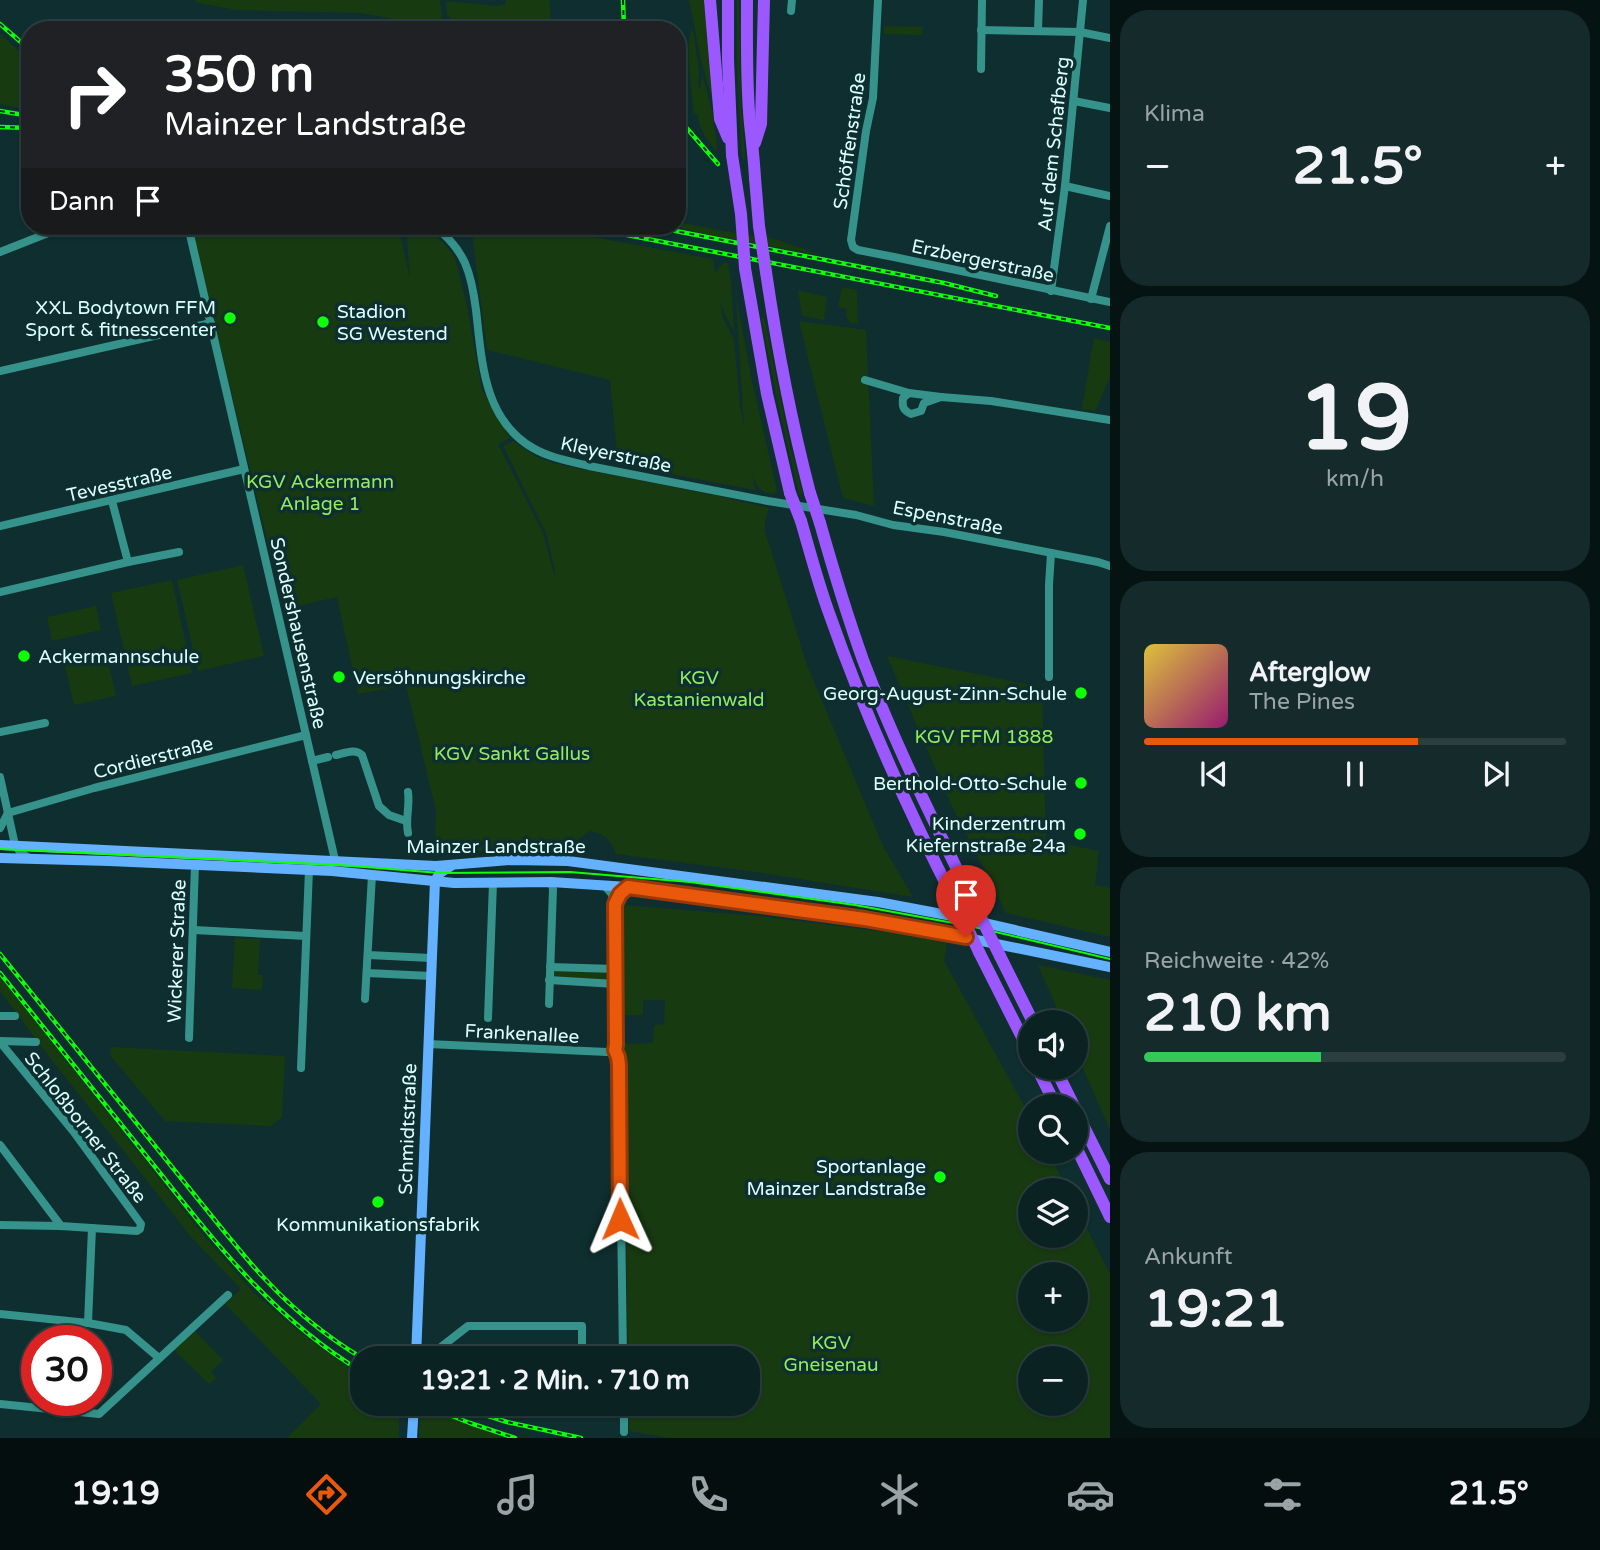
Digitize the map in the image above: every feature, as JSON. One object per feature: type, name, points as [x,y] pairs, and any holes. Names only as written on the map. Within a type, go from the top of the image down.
[{"type":"highway","points":[[710,0],[720,119],[732,150]]},
{"type":"highway","points":[[727,0],[732,150],[745,268],[762,370],[790,493],[828,611],[873,727],[920,832],[1018,1029]]},
{"type":"highway","points":[[747,0],[750,113],[759,226],[777,345],[810,493],[844,605],[888,723],[1027,1010]]},
{"type":"highway","points":[[754,146],[761,124],[764,0]]},
{"type":"highway","points":[[1088,1135],[1110,1179]]},
{"type":"highway","points":[[1084,1164],[1110,1217]]},
{"type":"main road","name":"Mainzer Landstraße","points":[[0,845],[436,866],[511,860],[615,866],[890,904],[1110,952]]},
{"type":"main road","name":"Mainzer Landstraße","points":[[3,859],[309,870],[454,883],[551,882],[628,887],[903,925],[1110,967]]},
{"type":"main road","points":[[415,864],[427,869],[435,881],[440,873],[455,864]]},
{"type":"main road","points":[[408,879],[423,885],[435,901]]},
{"type":"main road","name":"Schmidtstraße","points":[[416,1346],[435,881]]},
{"type":"main road","points":[[412,1438],[413,1416]]},
{"type":"street","points":[[791,11],[792,0]]},
{"type":"street","name":"Schöffenstraße","points":[[852,244],[866,131],[873,98],[878,0]]},
{"type":"street","points":[[981,69],[982,0]]},
{"type":"street","points":[[1038,0],[1038,30]]},
{"type":"street","name":"Auf dem Schafberg","points":[[1051,291],[1065,187],[1083,0]]},
{"type":"street","points":[[981,30],[1080,32],[1110,38]]},
{"type":"street","points":[[1073,101],[1110,108]]},
{"type":"street","points":[[1065,187],[1110,195]]},
{"type":"street","points":[[1091,299],[1110,226]]},
{"type":"street","points":[[0,252],[43,235]]},
{"type":"street","name":"Sondershausenstraße","points":[[190,235],[335,860]]},
{"type":"street","name":"Kleyerstraße","points":[[443,235],[454,245],[465,263],[474,296],[486,386],[498,414],[517,438],[541,452],[561,459],[779,502]]},
{"type":"street","name":"Erzbergerstraße","points":[[852,244],[858,250],[1110,302]]},
{"type":"street","points":[[0,371],[211,323]]},
{"type":"street","points":[[865,380],[913,393],[999,402],[1110,420]]},
{"type":"street","points":[[913,393],[922,398],[924,403],[921,411],[911,414],[902,406],[903,398],[913,393]]},
{"type":"street","points":[[924,403],[941,397]]},
{"type":"street","name":"Tevesstraße","points":[[0,526],[244,469]]},
{"type":"street","points":[[112,500],[128,562]]},
{"type":"street","name":"Espenstraße","points":[[779,502],[856,514],[893,524],[1110,566]]},
{"type":"street","points":[[0,592],[178,552]]},
{"type":"street","points":[[1049,677],[1051,553]]},
{"type":"street","points":[[0,732],[45,723]]},
{"type":"street","name":"Cordierstraße","points":[[8,813],[94,788],[306,734]]},
{"type":"street","points":[[312,761],[359,752],[379,806],[389,815],[406,821]]},
{"type":"street","points":[[0,777],[15,845],[32,860]]},
{"type":"street","points":[[408,792],[408,833]]},
{"type":"street","points":[[0,828],[8,813]]},
{"type":"street","points":[[3,859],[14,850],[15,845]]},
{"type":"street","name":"Wickerer Straße","points":[[189,1038],[195,865]]},
{"type":"street","points":[[301,1068],[309,870]]},
{"type":"street","points":[[366,999],[372,875]]},
{"type":"street","points":[[548,1004],[553,889],[551,882]]},
{"type":"street","points":[[488,1018],[493,883]]},
{"type":"street","points":[[604,885],[615,904],[615,1050],[619,1065],[623,1346]]},
{"type":"street","points":[[615,904],[620,894],[628,887]]},
{"type":"street","points":[[194,930],[306,936]]},
{"type":"street","points":[[368,955],[431,958]]},
{"type":"street","points":[[550,967],[616,969]]},
{"type":"street","points":[[367,973],[431,976]]},
{"type":"street","points":[[549,980],[616,984]]},
{"type":"street","points":[[0,1016],[15,1016]]},
{"type":"street","points":[[0,1041],[36,1042]]},
{"type":"street","name":"Schloßborner Straße","points":[[0,1041],[74,1131],[141,1224],[137,1231],[92,1228]]},
{"type":"street","name":"Frankenallee","points":[[428,1044],[607,1052],[615,1050]]},
{"type":"street","points":[[0,1145],[5,1157],[61,1226]]},
{"type":"street","points":[[0,1225],[92,1228],[88,1323]]},
{"type":"street","points":[[0,1404],[99,1414],[228,1295]]},
{"type":"street","points":[[0,1314],[88,1323],[126,1330],[159,1358]]},
{"type":"street","points":[[442,1346],[468,1326],[582,1326],[582,1346]]},
{"type":"street","points":[[624,1416],[624,1432]]},
{"type":"green space","points":[[194,0],[440,0],[442,21],[404,21],[360,13],[236,10]]},
{"type":"green space","points":[[506,0],[549,0],[551,21],[451,21],[446,1],[497,6],[506,4]]},
{"type":"green space","points":[[689,0],[704,0],[715,109],[701,60]]},
{"type":"green space","points":[[737,0],[745,160],[742,158],[737,68]]},
{"type":"green space","points":[[884,26],[923,27],[922,35],[884,34]]},
{"type":"green space","points":[[691,31],[699,70],[698,86],[700,90],[702,75],[712,110],[716,151],[702,130],[698,115],[694,113],[689,60]]},
{"type":"green space","points":[[0,34],[21,53],[21,108],[0,104]]},
{"type":"green space","points":[[686,224],[755,237],[759,234],[819,255],[686,229]]},
{"type":"green space","points":[[193,235],[400,235],[410,278],[407,235],[436,235],[454,255],[466,301],[482,390],[510,438],[498,444],[543,533],[555,578],[546,533],[503,446],[513,441],[537,457],[556,464],[769,508],[765,531],[807,665],[883,846],[913,897],[756,872],[616,854],[607,838],[590,831],[570,845],[549,844],[547,852],[462,851],[463,842],[435,841],[436,811],[406,685],[358,694],[337,597],[284,609]]},
{"type":"green space","points":[[472,235],[582,235],[713,259],[715,273],[724,262],[728,263],[734,331],[720,301],[723,318],[734,339],[744,427],[736,298],[777,491],[774,494],[766,493],[757,484],[753,474],[755,490],[618,464],[610,380],[487,350]]},
{"type":"green space","points":[[842,287],[857,290],[858,324],[850,323],[846,316],[847,309],[838,307]]},
{"type":"green space","points":[[798,290],[827,297],[824,320],[802,316]]},
{"type":"green space","points":[[764,317],[790,446],[803,494],[799,494],[779,408],[761,318]]},
{"type":"green space","points":[[799,321],[866,330],[874,506],[843,498]]},
{"type":"green space","points":[[1094,338],[1110,342],[1110,377],[1095,411],[1082,409]]},
{"type":"green space","points":[[243,565],[264,656],[198,671],[177,580]]},
{"type":"green space","points":[[172,580],[192,673],[132,686],[111,593]]},
{"type":"green space","points":[[96,606],[101,630],[52,641],[47,617]]},
{"type":"green space","points":[[107,656],[116,696],[74,705],[65,666]]},
{"type":"green space","name":"KGV FFM 1888","points":[[887,656],[1042,687],[1046,840],[1099,851],[1095,885],[1110,888],[1110,937],[1006,913],[948,798]]},
{"type":"green space","name":"KGV Gneisenau","points":[[622,905],[760,916],[893,933],[947,943],[944,961],[1018,1095],[1018,1164],[1054,1164],[1062,1178],[1018,1178],[1018,1248],[1088,1248],[1088,1231],[1110,1274],[1110,1438],[669,1438],[629,1431],[629,1416],[760,1416],[760,1346],[628,1346],[623,1044],[653,1043],[654,1025],[664,1024],[665,1000],[643,1000],[643,1015],[623,1015]]},
{"type":"green space","points":[[235,938],[260,939],[258,975],[263,975],[262,990],[232,988]]},
{"type":"green space","points":[[1038,965],[1110,980],[1110,1130],[1088,1080],[1088,1010],[1058,1010]]},
{"type":"green space","points":[[557,969],[606,971],[609,973],[609,980],[554,976]]},
{"type":"green space","points":[[0,977],[205,1237],[254,1293],[298,1331],[350,1368],[350,1416],[399,1416],[399,1438],[287,1438],[321,1404],[225,1304],[241,1289],[192,1238],[0,991]]},
{"type":"green space","points":[[111,1047],[285,1056],[282,1117],[271,1126],[165,1121],[110,1055]]},
{"type":"green space","points":[[194,1330],[223,1360],[211,1372],[216,1378],[209,1384],[174,1350]]},
{"type":"green space","points":[[420,1416],[446,1416],[504,1438],[419,1438]]},
{"type":"tram line","points":[[0,849],[340,865],[440,873],[570,872],[690,882],[855,905],[970,926],[1110,959]]},
{"type":"railway","points":[[623,0],[624,21]]},
{"type":"railway","points":[[0,24],[21,42]]},
{"type":"railway","points":[[0,111],[21,114]]},
{"type":"railway","points":[[0,127],[21,128]]},
{"type":"railway","points":[[686,127],[718,164]]},
{"type":"railway","points":[[686,233],[944,283],[996,296]]},
{"type":"railway","points":[[627,235],[1110,328]]},
{"type":"railway","points":[[0,954],[256,1269],[311,1322],[350,1350]]},
{"type":"railway","points":[[0,973],[239,1268],[296,1324],[350,1364]]},
{"type":"railway","points":[[452,1416],[515,1438]]},
{"type":"railway","points":[[488,1416],[581,1438]]},
{"type":"place","name":"XXL Bodytown FFM Sport & fitnesscenter","points":[[230,318]]},
{"type":"place","name":"Stadion SG Westend","points":[[323,322]]},
{"type":"place","name":"Ackermannschule","points":[[24,656]]},
{"type":"place","name":"Versöhnungskirche","points":[[339,677]]},
{"type":"place","name":"Georg-August-Zinn-Schule","points":[[1081,693]]},
{"type":"place","name":"Berthold-Otto-Schule","points":[[1081,783]]},
{"type":"place","name":"Kinderzentrum Kiefernstraße 24a","points":[[1080,834]]},
{"type":"place","name":"Sportanlage Mainzer Landstraße","points":[[940,1177]]},
{"type":"place","name":"Kommunikationsfabrik","points":[[378,1202]]},
{"type":"route","points":[[620,1219],[619,1065],[615,1050],[615,904],[620,894],[628,887],[865,919],[966,937]]},
{"type":"park label","name":"KGV Ackermann Anlage 1","points":[[320,492]]},
{"type":"park label","name":"KGV Kastanienwald","points":[[699,688]]},
{"type":"park label","name":"KGV Sankt Gallus","points":[[512,753]]}]
